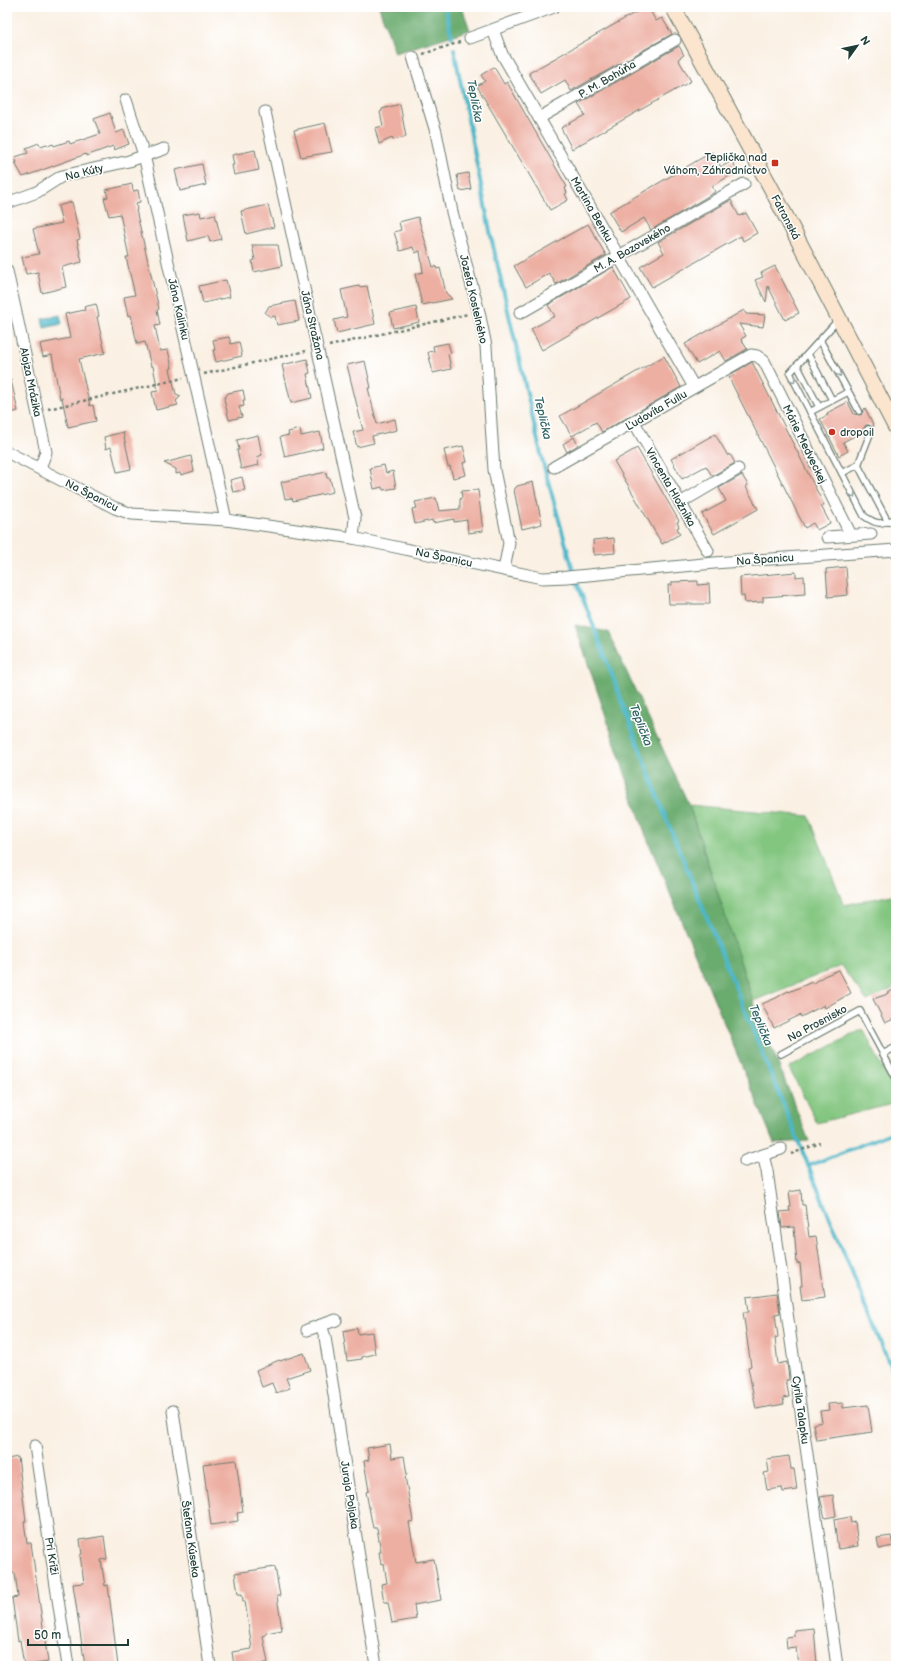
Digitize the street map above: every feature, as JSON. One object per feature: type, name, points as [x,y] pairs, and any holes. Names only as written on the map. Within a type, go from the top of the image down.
[{"type":"main road","name":"Fatranská","points":[[673,7],[896,428]]},
{"type":"street","points":[[470,38],[493,30],[533,11],[554,7]]},
{"type":"street","name":"Martina Benku","points":[[493,30],[502,54],[694,387]]},
{"type":"street","name":"P. M. Bohúňa","points":[[539,118],[675,40]]},
{"type":"street","name":"Jozefa Kostelného","points":[[413,57],[436,132],[452,212],[479,312],[486,346],[494,470],[509,543],[504,570]]},
{"type":"street","name":"Jána Kalinku","points":[[126,100],[144,155],[226,520]]},
{"type":"street","name":"Jána Stražana","points":[[265,112],[356,518],[353,538]]},
{"type":"street","name":"Na Kúty","points":[[7,202],[37,192],[62,176],[129,161],[164,149]]},
{"type":"street","name":"M. A. Bazovského","points":[[520,313],[744,184]]},
{"type":"street","name":"Alojza Mrázika","points":[[7,271],[46,452],[40,468]]},
{"type":"street","name":"Ľudovíta Fullu","points":[[554,467],[751,355],[757,356]]},
{"type":"street","name":"Márie Medveckej","points":[[757,356],[764,361],[851,535]]},
{"type":"street","name":"Vincenta Hložníka","points":[[634,422],[708,551]]},
{"type":"street","name":"Na Španicu","points":[[7,452],[114,508],[132,514],[226,520],[353,538],[542,578],[579,576],[714,563],[896,550]]},
{"type":"street","points":[[680,503],[738,469]]},
{"type":"street","points":[[827,537],[871,534]]},
{"type":"street","points":[[744,1161],[781,1149]]},
{"type":"street","name":"Cyrila Talapku","points":[[763,1155],[767,1171],[837,1666]]},
{"type":"street","points":[[307,1330],[336,1320]]},
{"type":"street","name":"Juraja Poljaka","points":[[321,1325],[326,1345],[376,1666]]},
{"type":"street","name":"Štefana Kúseka","points":[[173,1411],[210,1666]]},
{"type":"street","name":"Pri Kríži","points":[[35,1446],[68,1666]]},
{"type":"lane","points":[[839,319],[790,373],[864,516],[873,522],[884,523],[896,518]]},
{"type":"lane","points":[[820,340],[859,411]]},
{"type":"lane","points":[[808,354],[832,400]]},
{"type":"lane","points":[[797,365],[819,407]]},
{"type":"lane","points":[[810,412],[848,392]]},
{"type":"lane","points":[[842,473],[858,465],[870,434],[868,429]]},
{"type":"lane","points":[[858,465],[888,522]]},
{"type":"lane","name":"Na Prosnisko","points":[[780,1054],[860,1011],[896,1078]]},
{"type":"lane","points":[[883,1054],[896,1047]]},
{"type":"path","points":[[413,57],[470,38]]},
{"type":"path","points":[[38,412],[479,312]]},
{"type":"path","points":[[793,1153],[820,1143]]},
{"type":"green space","points":[[379,7],[462,7],[470,30],[395,53]]},
{"type":"green space","points":[[575,625],[608,632],[689,805],[753,1001],[809,1141],[774,1143],[646,836]]},
{"type":"green space","points":[[689,805],[809,816],[844,905],[896,894],[896,987],[867,1001],[841,966],[753,1001]]},
{"type":"green space","points":[[863,1029],[896,1094],[896,1103],[817,1123],[789,1068]]},
{"type":"water","points":[[60,315],[62,324],[44,328],[42,319]]},
{"type":"building","points":[[645,7],[648,7],[656,21],[662,18],[672,34],[571,91],[565,80],[541,94],[529,73]]},
{"type":"building","points":[[679,46],[684,55],[678,59],[691,81],[572,149],[561,128],[585,115],[578,104]]},
{"type":"building","points":[[494,67],[504,84],[507,82],[567,187],[565,188],[567,193],[565,194],[568,200],[550,210],[477,86],[485,81],[481,75]]},
{"type":"building","points":[[400,104],[406,137],[393,140],[392,138],[379,144],[375,128],[383,126],[380,112],[382,109]]},
{"type":"building","points":[[110,113],[116,133],[124,130],[129,144],[114,150],[113,146],[86,156],[86,154],[23,177],[15,163],[17,163],[15,157],[28,153],[26,148],[39,143],[40,146],[47,144],[48,146],[53,144],[54,146],[69,141],[70,144],[100,134],[94,119]]},
{"type":"building","points":[[325,123],[332,152],[301,157],[294,130]]},
{"type":"building","points":[[255,150],[259,170],[234,175],[232,155]]},
{"type":"building","points":[[712,152],[721,167],[732,161],[738,171],[712,186],[715,192],[651,230],[644,218],[621,232],[609,212]]},
{"type":"building","points":[[202,164],[206,185],[180,191],[175,170]]},
{"type":"building","points":[[468,173],[471,189],[460,191],[457,175]]},
{"type":"building","points":[[132,184],[133,191],[138,190],[140,202],[136,203],[136,210],[159,309],[157,310],[160,325],[155,326],[160,351],[168,350],[172,368],[170,369],[176,394],[181,396],[176,401],[178,405],[156,410],[152,392],[158,391],[153,366],[151,366],[145,342],[137,344],[131,315],[128,316],[124,297],[135,295],[126,257],[129,257],[120,214],[109,216],[104,198],[108,197],[106,190]]},
{"type":"building","points":[[731,200],[739,216],[746,213],[757,233],[743,241],[741,236],[652,287],[640,267],[664,253],[658,242]]},
{"type":"building","points":[[72,202],[80,239],[77,240],[82,262],[62,267],[66,287],[42,293],[38,272],[26,274],[22,257],[39,254],[33,229],[62,223],[58,206]]},
{"type":"building","points":[[268,205],[274,227],[246,234],[241,211]]},
{"type":"building","points":[[200,212],[201,217],[215,214],[221,239],[210,242],[208,236],[188,241],[183,215]]},
{"type":"building","points":[[418,217],[433,267],[436,266],[437,269],[440,268],[446,293],[452,299],[422,305],[415,274],[423,272],[420,251],[415,253],[413,247],[400,251],[394,232],[401,230],[399,222]]},
{"type":"building","points":[[588,224],[606,255],[556,284],[549,273],[526,287],[514,266]]},
{"type":"building","points":[[252,245],[278,245],[282,266],[254,272],[252,261],[255,260]]},
{"type":"building","points":[[775,266],[799,313],[785,320],[768,286],[766,302],[755,280],[763,277],[761,273]]},
{"type":"building","points":[[613,267],[631,299],[542,350],[531,329],[555,316],[548,305]]},
{"type":"building","points":[[226,280],[230,297],[203,303],[199,286]]},
{"type":"building","points":[[359,286],[367,286],[375,324],[337,333],[334,320],[347,317],[341,290]]},
{"type":"building","points":[[295,301],[299,321],[277,325],[275,316],[271,317],[265,313],[269,306]]},
{"type":"building","points":[[96,304],[99,316],[97,317],[105,353],[79,359],[90,406],[93,405],[96,421],[68,427],[62,398],[60,399],[52,355],[43,357],[40,344],[70,338],[65,314],[85,310],[84,307]]},
{"type":"building","points":[[416,307],[419,322],[393,328],[390,313]]},
{"type":"building","points":[[744,310],[746,314],[765,315],[763,327],[739,324],[746,336],[741,339],[747,349],[726,361],[720,351],[697,364],[685,344]]},
{"type":"building","points":[[229,337],[231,344],[239,342],[242,356],[216,362],[213,350],[215,350],[213,340]]},
{"type":"building","points":[[448,343],[451,353],[448,354],[451,369],[433,373],[428,352],[434,351],[433,346]]},
{"type":"building","points":[[664,356],[681,387],[602,432],[596,422],[572,436],[560,416]]},
{"type":"building","points":[[307,359],[310,373],[307,374],[312,398],[291,403],[282,365]]},
{"type":"building","points":[[365,361],[371,388],[368,388],[377,424],[395,419],[397,430],[372,436],[374,443],[357,447],[353,432],[363,430],[347,365]]},
{"type":"building","points":[[752,362],[824,505],[821,506],[830,523],[817,530],[813,523],[805,528],[729,378],[734,375],[733,373]]},
{"type":"building","points":[[11,380],[18,411],[7,414],[7,381]]},
{"type":"building","points":[[243,390],[245,400],[243,400],[244,406],[239,407],[242,417],[229,420],[224,399],[228,393]]},
{"type":"building","name":"dropoil","points":[[848,402],[854,414],[861,415],[865,408],[874,426],[872,427],[866,425],[864,431],[843,442],[848,451],[839,456],[820,419],[828,415],[827,413]]},
{"type":"building","points":[[300,429],[301,436],[320,432],[323,448],[285,457],[280,437],[289,435],[288,432]]},
{"type":"building","points":[[123,432],[131,469],[117,472],[111,447],[106,449],[104,437]]},
{"type":"building","points":[[715,434],[728,456],[730,454],[735,463],[712,476],[706,466],[682,479],[671,459]]},
{"type":"building","points":[[258,435],[262,455],[257,457],[259,465],[241,469],[237,450],[239,450],[237,440]]},
{"type":"building","points":[[574,437],[578,445],[567,452],[563,444]]},
{"type":"building","points":[[463,446],[467,462],[463,463],[466,475],[453,478],[450,466],[448,467],[444,450]]},
{"type":"building","points":[[637,448],[679,521],[677,522],[679,527],[677,528],[680,534],[662,544],[614,461]]},
{"type":"building","points":[[191,456],[194,471],[181,475],[180,473],[176,474],[176,469],[164,463]]},
{"type":"building","points":[[384,465],[386,473],[393,471],[396,488],[383,490],[382,487],[374,489],[370,468]]},
{"type":"building","points":[[326,472],[327,478],[330,478],[333,492],[293,501],[292,498],[285,499],[281,482]]},
{"type":"building","points":[[742,475],[748,485],[746,487],[758,509],[714,534],[702,514],[726,501],[719,488]]},
{"type":"building","points":[[242,477],[245,490],[233,492],[230,480]]},
{"type":"building","points":[[533,482],[542,524],[522,529],[514,490],[517,486]]},
{"type":"building","points":[[478,490],[483,531],[468,533],[467,520],[454,522],[454,519],[433,523],[432,520],[415,524],[412,509],[417,508],[415,502],[436,498],[439,511],[460,509],[460,499],[462,497],[461,491]]},
{"type":"building","points":[[614,538],[615,553],[594,555],[593,540]]},
{"type":"building","points":[[846,567],[848,595],[828,597],[826,569]]},
{"type":"building","points":[[796,572],[796,577],[804,576],[805,594],[763,597],[763,602],[745,603],[744,596],[741,596],[740,577]]},
{"type":"building","points":[[698,581],[698,585],[709,584],[710,604],[669,604],[668,585],[672,585],[672,582]]},
{"type":"building","points":[[839,970],[851,993],[825,1008],[824,1005],[801,1017],[800,1015],[774,1028],[762,1004],[788,991],[789,992],[812,982],[813,984],[824,976]]},
{"type":"building","points":[[896,988],[896,1018],[885,1023],[873,999],[885,995]]},
{"type":"building","points":[[801,1190],[802,1205],[805,1205],[809,1237],[816,1236],[825,1297],[802,1300],[800,1286],[802,1286],[800,1263],[797,1264],[794,1227],[782,1228],[780,1212],[790,1211],[789,1207],[791,1207],[789,1192]]},
{"type":"building","points":[[777,1293],[780,1313],[775,1314],[778,1337],[775,1338],[778,1364],[787,1362],[789,1380],[786,1380],[789,1397],[783,1398],[784,1404],[756,1409],[748,1367],[751,1366],[743,1312],[749,1312],[747,1297]]},
{"type":"building","points":[[357,1328],[358,1334],[372,1332],[375,1354],[362,1357],[362,1359],[347,1361],[343,1331]]},
{"type":"building","points":[[304,1353],[310,1370],[286,1378],[290,1388],[276,1393],[272,1383],[262,1387],[256,1370],[279,1360],[280,1361]]},
{"type":"building","points":[[843,1403],[843,1408],[868,1405],[872,1432],[816,1440],[813,1424],[822,1422],[820,1411],[829,1410],[828,1404]]},
{"type":"building","points":[[390,1444],[392,1458],[404,1456],[407,1475],[405,1476],[413,1521],[409,1522],[416,1562],[434,1559],[441,1600],[414,1605],[416,1619],[392,1623],[388,1602],[384,1602],[381,1584],[387,1583],[384,1563],[381,1564],[379,1552],[381,1552],[377,1528],[373,1528],[366,1492],[369,1491],[364,1461],[369,1460],[367,1448]]},
{"type":"building","points":[[789,1456],[791,1469],[794,1469],[797,1490],[783,1492],[782,1488],[767,1490],[764,1473],[769,1472],[767,1459]]},
{"type":"building","points":[[18,1457],[26,1521],[24,1522],[27,1543],[31,1543],[48,1662],[24,1666],[20,1640],[18,1641],[12,1598],[18,1597],[15,1573],[7,1574],[7,1459]]},
{"type":"building","points":[[236,1460],[243,1512],[237,1513],[238,1521],[211,1525],[203,1464]]},
{"type":"building","points":[[833,1495],[836,1516],[825,1518],[820,1497]]},
{"type":"building","points":[[850,1517],[851,1523],[855,1522],[858,1546],[838,1549],[834,1520]]},
{"type":"building","points":[[104,1536],[107,1559],[101,1560],[105,1586],[108,1585],[118,1666],[85,1666],[73,1584],[84,1583],[80,1555],[82,1554],[80,1540]]},
{"type":"building","points":[[891,1536],[893,1546],[879,1549],[877,1538]]},
{"type":"building","points":[[275,1567],[280,1596],[277,1596],[282,1630],[266,1633],[266,1635],[263,1636],[268,1663],[263,1663],[263,1666],[234,1666],[232,1652],[252,1649],[245,1601],[243,1601],[242,1594],[238,1594],[235,1573]]},
{"type":"building","points":[[814,1628],[817,1664],[798,1666],[796,1647],[787,1648],[786,1637],[794,1636],[794,1630]]},
{"type":"waterway","name":"Teplička","points":[[445,7],[452,37]]},
{"type":"waterway","name":"Teplička","points":[[454,49],[492,241],[543,463],[575,577],[662,808],[896,1380]]},
{"type":"waterway","points":[[808,1166],[896,1131]]},
{"type":"place","name":"Teplička nad Váhom, Záhradníctvo","points":[[775,163]]},
{"type":"place","name":"dropoil","points":[[832,432]]}]
